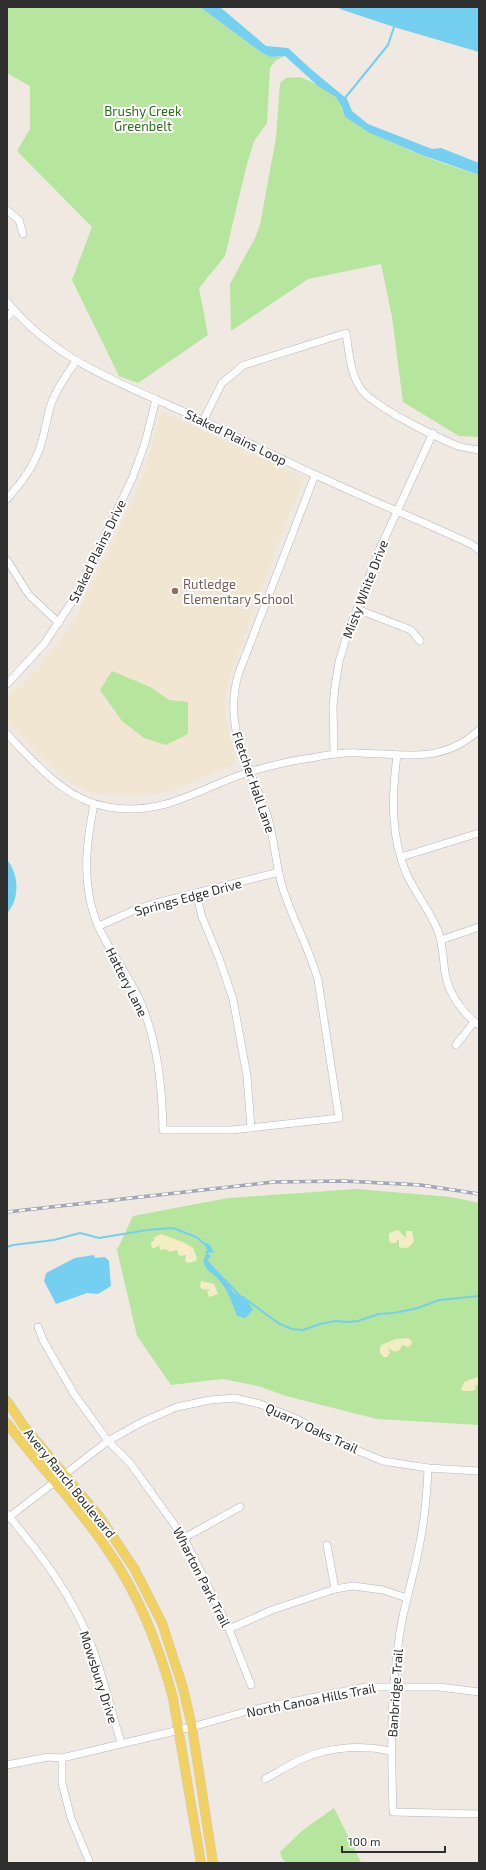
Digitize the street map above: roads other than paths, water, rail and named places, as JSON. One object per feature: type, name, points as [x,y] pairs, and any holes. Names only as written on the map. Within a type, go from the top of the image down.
[{"type":"main road","name":"Avery Ranch Boulevard","points":[[7,1401],[23,1425],[99,1516],[134,1568],[150,1597],[173,1654],[183,1688],[192,1727],[213,1863]]},
{"type":"main road","name":"Avery Ranch Boulevard","points":[[7,1423],[109,1550],[141,1609],[152,1633],[166,1672],[180,1730],[201,1863]]},
{"type":"street","points":[[7,210],[19,220],[23,234]]},
{"type":"street","name":"Staked Plains Loop","points":[[7,302],[47,340],[76,361],[315,475],[471,544],[479,550]]},
{"type":"street","points":[[7,317],[14,310]]},
{"type":"street","points":[[203,421],[222,383],[244,365],[346,333],[354,376],[365,394],[382,407],[457,445],[479,450]]},
{"type":"street","points":[[7,498],[22,482],[32,465],[41,446],[54,396],[76,361]]},
{"type":"street","name":"Staked Plains Drive","points":[[7,684],[37,654],[77,594],[128,489],[145,443],[156,399]]},
{"type":"street","name":"Misty White Drive","points":[[334,754],[333,706],[335,687],[344,644],[378,553],[433,433]]},
{"type":"street","name":"Fletcher Hall Lane","points":[[315,475],[238,675],[233,692],[232,709],[234,724],[249,772],[272,831],[285,896],[312,959],[318,980],[339,1118]]},
{"type":"street","points":[[7,560],[29,595],[59,623]]},
{"type":"street","points":[[357,609],[411,630],[420,641]]},
{"type":"street","points":[[7,734],[54,781],[72,793],[94,804],[132,810],[155,808],[177,801],[249,772],[334,754],[358,753],[423,755],[442,752],[465,742],[479,730]]},
{"type":"street","points":[[397,755],[393,803],[394,824],[401,857],[406,873],[429,913],[441,940],[445,974],[451,992],[459,1006],[477,1023],[456,1045]]},
{"type":"street","name":"Hattery Lane","points":[[94,804],[86,846],[85,864],[89,898],[99,926],[132,984],[150,1029],[159,1066],[162,1091],[163,1130],[251,1128],[339,1118]]},
{"type":"street","points":[[401,857],[479,833]]},
{"type":"street","name":"Springs Edge Drive","points":[[99,926],[137,909],[279,872]]},
{"type":"street","points":[[196,894],[202,917],[219,958],[233,999],[247,1076],[251,1128]]},
{"type":"street","points":[[441,940],[479,927]]},
{"type":"street","name":"Wharton Park Trail","points":[[38,1327],[43,1340],[74,1394],[108,1441],[130,1462],[184,1538],[229,1629],[250,1685]]},
{"type":"street","name":"Quarry Oaks Trail","points":[[8,1515],[55,1482],[108,1441],[142,1422],[177,1407],[210,1400],[235,1398],[260,1404],[299,1420],[332,1440],[383,1461],[428,1468],[479,1471]]},
{"type":"street","name":"Banbridge Trail","points":[[428,1468],[426,1501],[418,1552],[400,1632],[393,1686],[391,1750],[393,1812],[479,1814]]},
{"type":"street","points":[[184,1538],[240,1507]]},
{"type":"street","name":"Mowsbury Drive","points":[[8,1515],[47,1564],[72,1604],[90,1643],[121,1743]]},
{"type":"street","points":[[327,1545],[335,1590]]},
{"type":"street","points":[[229,1629],[272,1610],[335,1590],[353,1586],[383,1590],[407,1598]]},
{"type":"street","name":"North Canoa Hills Trail","points":[[7,1765],[48,1757],[62,1758],[192,1727],[251,1710],[366,1687],[439,1687],[479,1692]]},
{"type":"street","points":[[265,1779],[294,1763],[318,1753],[375,1747],[391,1750]]},
{"type":"street","points":[[62,1758],[62,1783],[72,1818],[89,1862]]},
{"type":"water","points":[[200,7],[220,7],[266,46],[288,48],[347,99],[352,111],[368,124],[432,149],[441,148],[479,163],[479,175],[422,155],[370,133],[345,117],[342,107],[336,97],[318,86],[285,56],[271,57],[262,53]]},
{"type":"water","points":[[339,7],[479,7],[479,52],[394,27],[340,9]]},
{"type":"water","points":[[7,860],[11,865],[16,879],[16,894],[11,908],[7,913]]},
{"type":"water","points":[[203,1242],[209,1244],[214,1252],[207,1253],[211,1256],[207,1260],[225,1279],[234,1293],[245,1297],[253,1310],[245,1318],[237,1316],[224,1286],[206,1267],[203,1261],[206,1255],[205,1251],[208,1251]]},
{"type":"water","points":[[94,1255],[95,1258],[105,1257],[109,1261],[111,1286],[98,1294],[87,1293],[56,1304],[44,1281],[46,1273],[75,1258]]},
{"type":"waterway","points":[[345,98],[388,45],[394,27]]},
{"type":"waterway","points":[[7,1247],[54,1240],[80,1233],[99,1238],[147,1230],[173,1228],[196,1237],[205,1244]]},
{"type":"waterway","points":[[225,1280],[240,1296]]},
{"type":"waterway","points":[[244,1298],[278,1323],[292,1329],[303,1330],[335,1321],[358,1321],[379,1314],[394,1313],[418,1308],[439,1300],[479,1296]]},
{"type":"railway","points":[[7,1212],[273,1182],[344,1181],[421,1185],[479,1194]]},
{"type":"place","name":"Rutledge Elementary School","points":[[175,591]]},
{"type":"park label","name":"Brushy Creek Greenbelt","points":[[143,118]]}]
